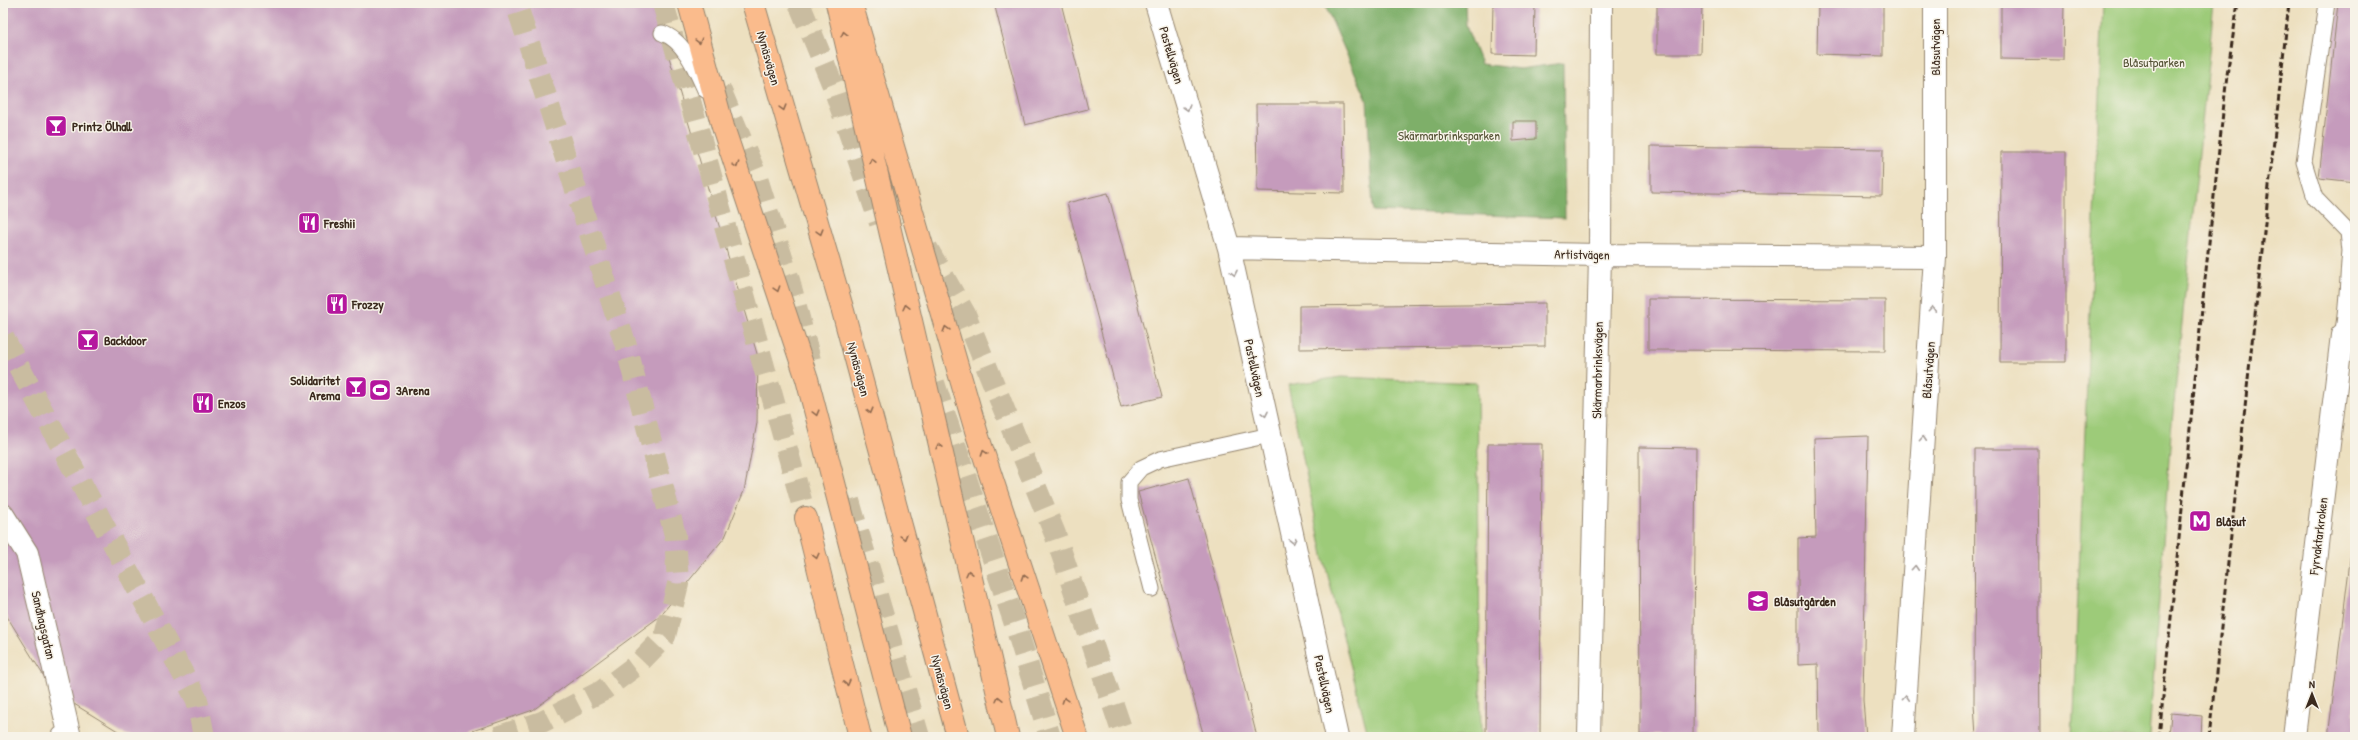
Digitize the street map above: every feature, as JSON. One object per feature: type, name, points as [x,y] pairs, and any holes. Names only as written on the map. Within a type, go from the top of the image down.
[{"type":"highway","points":[[689,3],[723,127],[807,379],[900,737]]},
{"type":"highway","name":"Nynäsvägen","points":[[753,3],[843,311],[958,737]]},
{"type":"highway","points":[[836,3],[1008,737]]},
{"type":"highway","points":[[851,3],[977,434],[1077,737]]},
{"type":"highway","points":[[806,518],[860,737]]},
{"type":"street","name":"Pastellvägen","points":[[1156,3],[1229,248],[1336,737]]},
{"type":"street","name":"Skärmarbrinksvägen","points":[[1589,737],[1600,255],[1601,3]]},
{"type":"street","name":"Blåsutvägen","points":[[1904,737],[1935,257],[1935,3]]},
{"type":"street","name":"Artistvägen","points":[[1229,248],[1600,255],[1935,257]]},
{"type":"street","name":"Fyrvaktarkroken","points":[[2294,737],[2349,335]]},
{"type":"street","name":"Sandhagsgatan","points":[[3,515],[27,553],[69,732],[63,737]]},
{"type":"lane","name":"Fyrvaktarkroken","points":[[2327,3],[2304,162],[2315,198],[2348,232],[2353,250],[2347,275],[2347,312],[2349,335]]},
{"type":"lane","points":[[662,33],[670,36],[684,50],[723,127]]},
{"type":"lane","points":[[1152,589],[1128,500],[1128,482],[1141,468],[1160,459],[1270,435]]},
{"type":"green space","name":"Skärmarbrinksparken","points":[[1324,3],[1465,3],[1466,26],[1481,64],[1520,69],[1563,63],[1565,218],[1373,211],[1367,100]]},
{"type":"green space","name":"Blåsutparken","points":[[2103,3],[2214,3],[2171,433],[2149,737],[2072,737]]},
{"type":"green space","points":[[1341,377],[1477,383],[1481,737],[1370,737],[1368,735],[1324,560],[1288,385]]},
{"type":"building","name":"3Arena","points":[[3,3],[653,3],[758,357],[757,423],[744,491],[725,537],[659,617],[533,710],[455,737],[134,737],[121,733],[53,691],[3,610]]},
{"type":"building","points":[[994,3],[1061,3],[1088,109],[1025,125]]},
{"type":"building","points":[[1493,3],[1535,3],[1534,55],[1492,54]]},
{"type":"building","points":[[1657,3],[1702,3],[1701,54],[1657,54]]},
{"type":"building","points":[[1818,3],[1883,3],[1883,56],[1817,54]]},
{"type":"building","points":[[2001,3],[2064,3],[2063,60],[2001,59]]},
{"type":"building","points":[[2338,3],[2355,3],[2355,182],[2319,178]]},
{"type":"building","points":[[1256,104],[1343,104],[1344,193],[1257,191]]},
{"type":"building","points":[[1513,121],[1536,121],[1536,139],[1513,141]]},
{"type":"building","points":[[1651,146],[1883,149],[1882,196],[1651,192]]},
{"type":"building","points":[[2001,152],[2066,152],[2066,362],[2000,362]]},
{"type":"building","points":[[1108,193],[1162,397],[1121,407],[1067,203]]},
{"type":"building","points":[[1648,299],[1885,300],[1885,351],[1648,350]]},
{"type":"building","points":[[1545,303],[1545,346],[1299,349],[1299,306]]},
{"type":"building","points":[[1868,436],[1863,700],[1866,737],[1819,737],[1818,664],[1798,665],[1798,538],[1816,537],[1814,438]]},
{"type":"building","points":[[1488,444],[1542,444],[1540,735],[1486,735]]},
{"type":"building","points":[[1639,447],[1696,448],[1693,736],[1640,735]]},
{"type":"building","points":[[1975,449],[2038,449],[2040,737],[1976,737],[1974,703]]},
{"type":"building","points":[[1189,478],[1257,737],[1204,737],[1138,492]]},
{"type":"building","points":[[2354,527],[2355,737],[2328,737],[2348,577]]},
{"type":"building","points":[[2171,713],[2202,716],[2201,737],[2169,737]]},
{"type":"tunnel","points":[[497,737],[542,722],[602,691],[638,664],[665,636],[678,584],[675,535],[627,349],[516,3]]},
{"type":"tunnel","points":[[663,3],[806,518]]},
{"type":"tunnel","points":[[799,3],[834,88],[880,223]]},
{"type":"tunnel","points":[[720,89],[756,175],[789,280],[810,360]]},
{"type":"tunnel","points":[[876,160],[910,218]]},
{"type":"tunnel","points":[[927,248],[965,314],[1055,534],[1124,737]]},
{"type":"tunnel","points":[[3,337],[197,700],[204,737]]},
{"type":"tunnel","points":[[934,383],[1016,627],[1050,737]]},
{"type":"tunnel","points":[[849,501],[919,737]]},
{"type":"railway","points":[[2159,737],[2227,75],[2238,3]]},
{"type":"railway","points":[[2209,737],[2289,3]]},
{"type":"place","name":"Printz Ölhall","points":[[56,126]]},
{"type":"place","name":"Freshii","points":[[309,223]]},
{"type":"place","name":"Frozzy","points":[[337,304]]},
{"type":"place","name":"Backdoor","points":[[88,340]]},
{"type":"place","name":"Solidaritet Arema","points":[[356,387]]},
{"type":"place","name":"3Arena","points":[[380,390]]},
{"type":"place","name":"Enzos","points":[[203,403]]},
{"type":"place","name":"Blåsut","points":[[2200,521]]},
{"type":"place","name":"Blåsutgården","points":[[1758,601]]}]
